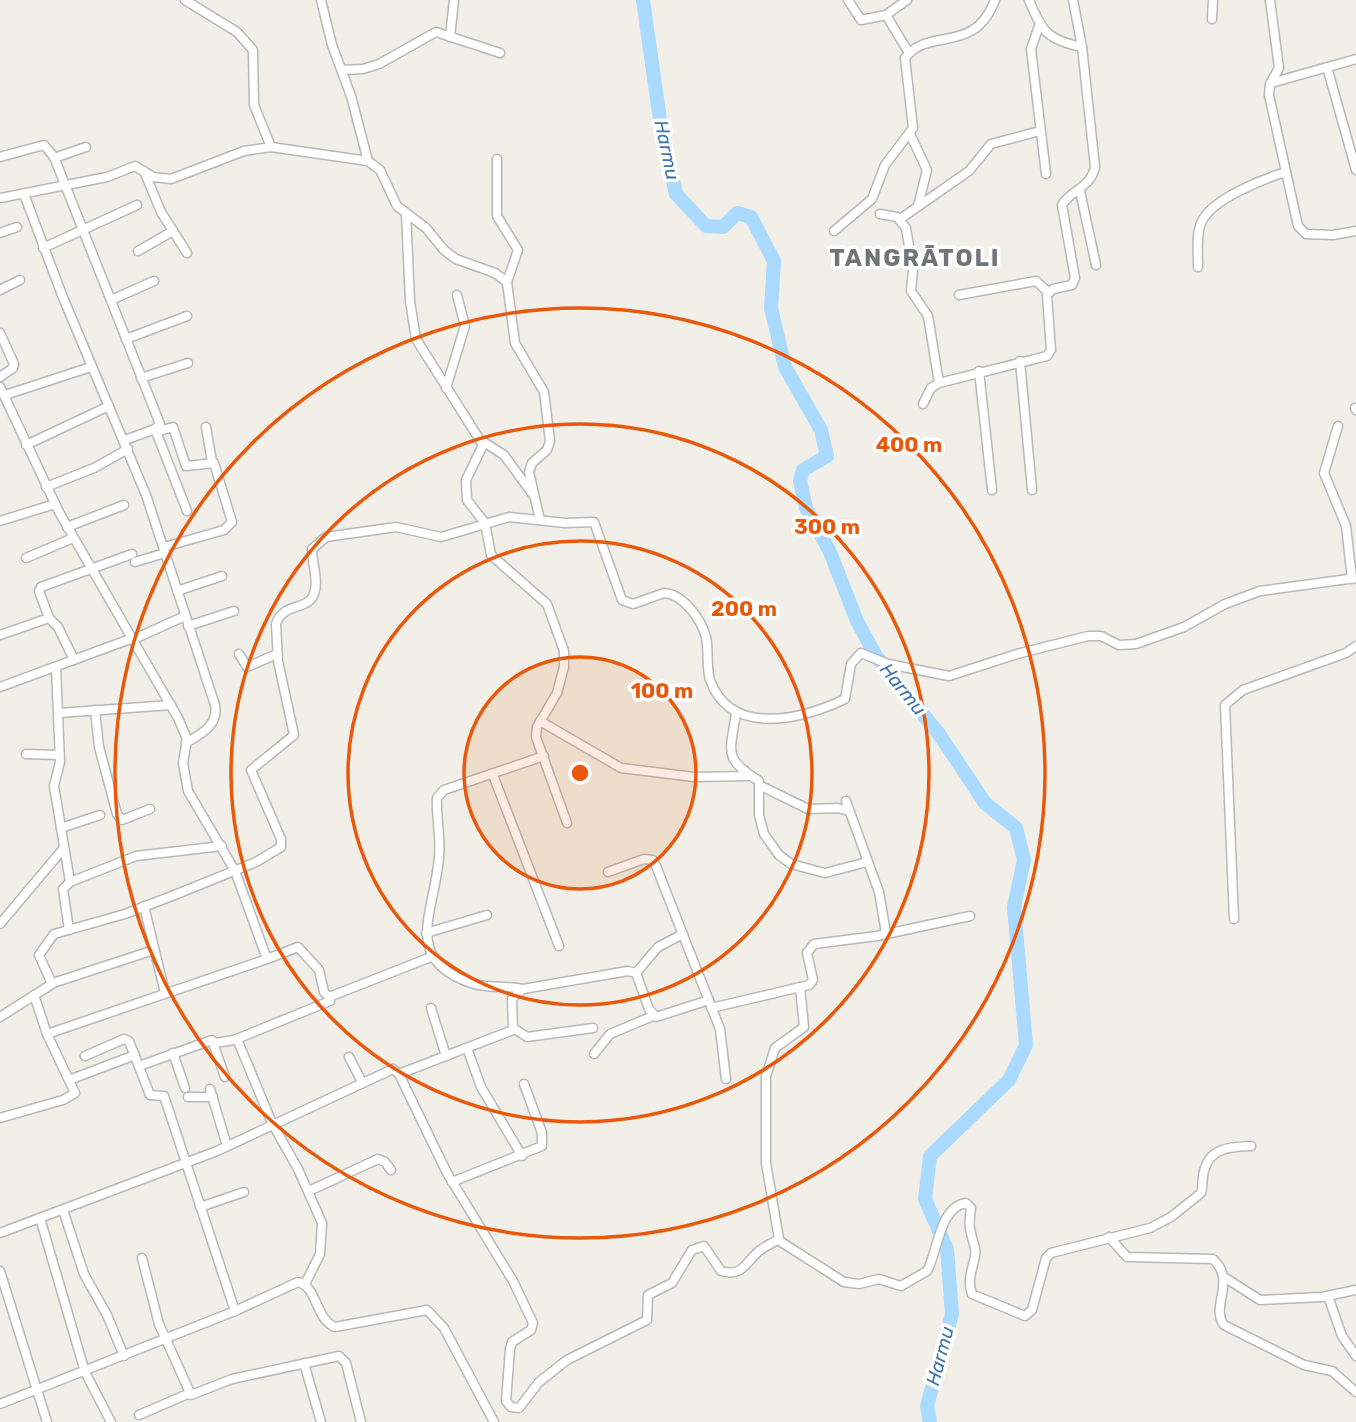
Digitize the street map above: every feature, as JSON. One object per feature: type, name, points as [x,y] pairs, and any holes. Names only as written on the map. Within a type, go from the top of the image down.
[{"type":"street","points":[[185,0],[237,32],[253,50],[254,105],[271,147]]},
{"type":"street","points":[[321,0],[368,161]]},
{"type":"street","points":[[450,37],[454,0]]},
{"type":"street","points":[[848,0],[862,20],[886,15],[907,0]]},
{"type":"street","points":[[834,231],[872,200],[886,165],[910,134],[915,121],[905,63],[909,53],[977,30],[986,20],[995,0]]},
{"type":"street","points":[[1029,0],[1051,38],[1082,47]]},
{"type":"street","points":[[1048,292],[1068,287],[1074,282],[1062,205],[1066,198],[1080,191],[1092,176],[1095,167],[1082,47],[1073,0]]},
{"type":"street","points":[[1212,19],[1213,0]]},
{"type":"street","points":[[1270,0],[1279,68],[1270,83],[1269,95],[1302,231],[1333,235],[1356,231]]},
{"type":"street","points":[[886,15],[909,53]]},
{"type":"street","points":[[1040,23],[1031,49],[1046,174]]},
{"type":"street","points":[[342,70],[363,69],[379,64],[429,33],[439,32],[500,53]]},
{"type":"street","points":[[1270,83],[1356,59]]},
{"type":"street","points":[[1327,67],[1356,170]]},
{"type":"street","points":[[900,219],[969,171],[991,144],[1040,131]]},
{"type":"street","points":[[910,134],[928,170],[918,206]]},
{"type":"street","points":[[0,157],[44,145],[50,149],[160,424],[156,431]]},
{"type":"street","points":[[54,158],[86,147]]},
{"type":"street","points":[[0,198],[107,177],[135,166],[153,177],[175,178],[244,151],[271,147],[368,161],[380,170],[393,200],[406,214],[426,228],[444,250],[456,259],[495,273],[507,282]]},
{"type":"street","points":[[498,159],[497,216],[518,250],[507,282],[515,343],[544,392],[550,441],[547,450],[532,463],[529,471],[540,520]]},
{"type":"street","points":[[144,171],[157,205],[187,253]]},
{"type":"street","points":[[1198,267],[1199,226],[1207,214],[1248,185],[1286,173]]},
{"type":"street","points":[[1080,191],[1096,265]]},
{"type":"street","points":[[24,194],[43,248],[126,445],[164,550],[216,711],[208,729],[186,743]]},
{"type":"street","points":[[43,248],[137,205]]},
{"type":"street","points":[[406,214],[414,334],[446,388],[482,440],[504,455],[537,500]]},
{"type":"street","points":[[880,214],[900,219],[906,228],[913,270],[911,290],[928,316],[939,383]]},
{"type":"street","points":[[0,233],[17,227]]},
{"type":"street","points":[[138,251],[173,231]]},
{"type":"street","points":[[0,290],[20,280]]},
{"type":"street","points":[[111,300],[154,281]]},
{"type":"street","points":[[923,404],[925,395],[939,383],[1047,356],[1051,350],[1048,292],[1036,281],[959,295]]},
{"type":"street","points":[[446,388],[465,326],[457,295]]},
{"type":"street","points":[[126,340],[187,316]]},
{"type":"street","points":[[0,333],[14,363],[13,368],[0,377]]},
{"type":"street","points":[[1020,361],[1032,490]]},
{"type":"street","points":[[141,378],[188,363]]},
{"type":"street","points":[[5,395],[92,367]]},
{"type":"street","points":[[979,371],[992,490]]},
{"type":"street","points":[[0,387],[67,527],[134,639],[186,736],[183,763],[188,791],[235,871],[267,959]]},
{"type":"street","points":[[26,445],[109,406]]},
{"type":"street","points":[[53,983],[40,954],[54,934],[144,906],[235,871],[272,854],[282,845],[251,771],[259,761],[294,735],[277,654],[277,620],[287,609],[308,602],[314,594],[312,551],[316,543],[351,533],[400,527],[441,537],[509,517],[594,522],[618,594],[626,604],[634,604],[664,593],[680,598],[703,629],[711,681],[725,704],[736,713],[790,718],[843,700],[849,691],[851,664],[861,653],[888,664],[949,676],[1017,654],[1088,636],[1101,636],[1119,645],[1136,644],[1184,626],[1225,604],[1260,591],[1354,579],[1346,526],[1324,473],[1338,426]]},
{"type":"street","points":[[46,487],[93,468],[126,445],[156,431],[173,427],[188,467],[212,462]]},
{"type":"street","points":[[74,660],[58,627],[49,618],[38,591],[41,587],[91,568],[164,550],[224,530],[232,524],[212,462],[206,427]]},
{"type":"street","points":[[156,431],[187,511]]},
{"type":"street","points":[[482,440],[483,450],[472,466],[465,488],[467,499],[485,523],[490,552],[547,604],[563,646],[561,679],[551,707],[540,722],[536,737],[567,823]]},
{"type":"street","points":[[0,521],[55,504]]},
{"type":"street","points":[[67,527],[124,505]]},
{"type":"street","points":[[26,558],[73,537]]},
{"type":"street","points":[[177,591],[222,576]]},
{"type":"street","points":[[188,626],[234,611]]},
{"type":"street","points":[[0,687],[134,639],[185,616]]},
{"type":"street","points":[[0,635],[49,618]]},
{"type":"street","points":[[1234,919],[1225,705],[1243,690],[1346,653],[1356,646]]},
{"type":"street","points":[[240,654],[247,667],[277,654]]},
{"type":"street","points":[[55,667],[60,766],[54,786],[70,882]]},
{"type":"street","points":[[59,713],[171,705]]},
{"type":"street","points":[[94,710],[99,747],[117,814],[122,820],[150,809]]},
{"type":"street","points":[[736,713],[730,753],[738,769],[761,786],[808,809],[838,808],[849,811]]},
{"type":"street","points":[[540,722],[621,768],[694,777],[749,776]]},
{"type":"street","points":[[26,754],[59,755]]},
{"type":"street","points":[[544,756],[444,790],[437,798],[439,856],[426,933],[431,957],[441,968],[473,984],[505,984],[523,989],[628,971],[636,974],[653,1016]]},
{"type":"street","points":[[492,775],[559,946]]},
{"type":"street","points":[[761,786],[759,806],[764,834],[779,855],[791,864],[825,873],[867,862]]},
{"type":"street","points":[[846,801],[879,892],[886,933]]},
{"type":"street","points":[[61,828],[100,816]]},
{"type":"street","points":[[69,930],[63,889],[70,882],[136,856],[222,846]]},
{"type":"street","points":[[0,924],[63,849]]},
{"type":"street","points":[[608,872],[644,859],[653,860],[720,1029],[726,1079]]},
{"type":"street","points":[[144,906],[165,993]]},
{"type":"street","points":[[426,933],[487,915]]},
{"type":"street","points":[[594,1054],[610,1034],[653,1016],[800,987],[813,980],[807,953],[814,944],[970,916]]},
{"type":"street","points":[[636,974],[658,947],[683,934]]},
{"type":"street","points":[[47,1034],[299,947],[319,970],[324,992],[332,997],[431,957]]},
{"type":"street","points":[[0,1017],[53,983],[154,950]]},
{"type":"street","points":[[778,1240],[779,1231],[766,1163],[766,1076],[775,1048],[804,1027],[800,987]]},
{"type":"street","points":[[514,1029],[512,999],[523,989]]},
{"type":"street","points":[[0,1118],[71,1096],[75,1091],[47,1034],[34,995]]},
{"type":"street","points":[[139,1066],[205,1041],[215,1043],[237,1039],[330,1001]]},
{"type":"street","points":[[431,1008],[446,1056]]},
{"type":"street","points":[[514,1029],[527,1037],[593,1028]]},
{"type":"street","points":[[399,1074],[514,1029]]},
{"type":"street","points":[[85,1056],[124,1038],[135,1055],[150,1095],[164,1096],[235,1311]]},
{"type":"street","points":[[237,1039],[272,1123],[309,1191],[322,1223],[320,1254],[305,1284]]},
{"type":"street","points":[[215,1043],[225,1077]]},
{"type":"street","points":[[467,1048],[481,1087],[522,1156]]},
{"type":"street","points":[[173,1053],[185,1087]]},
{"type":"street","points":[[69,1080],[135,1055]]},
{"type":"street","points":[[349,1057],[362,1082]]},
{"type":"street","points":[[0,1233],[227,1146],[391,1069],[399,1074],[452,1182],[513,1281],[533,1323],[531,1330],[511,1346],[505,1397],[511,1407],[524,1405],[539,1382],[567,1360],[647,1320],[649,1294],[671,1283],[692,1250],[704,1246],[721,1271],[738,1272],[749,1265],[758,1252],[778,1240]]},
{"type":"street","points":[[452,1182],[539,1149],[544,1142],[524,1084]]},
{"type":"street","points":[[188,1097],[211,1093],[227,1146]]},
{"type":"street","points":[[778,1240],[838,1280],[852,1285],[883,1279],[897,1286],[926,1273],[943,1227],[956,1207],[964,1203],[969,1205],[968,1233],[975,1250],[969,1276],[972,1294],[1022,1316],[1031,1312],[1048,1255],[1150,1227],[1171,1217],[1200,1194],[1203,1172],[1211,1155],[1223,1149],[1251,1146]]},
{"type":"street","points":[[309,1191],[378,1159],[385,1162],[391,1170]]},
{"type":"street","points":[[200,1206],[244,1192]]},
{"type":"street","points":[[63,1210],[83,1274],[107,1315],[124,1356]]},
{"type":"street","points":[[40,1219],[85,1372],[111,1422]]},
{"type":"street","points":[[1109,1237],[1127,1257],[1211,1258],[1219,1264],[1224,1277],[1220,1318],[1224,1325],[1304,1364],[1332,1371],[1356,1392]]},
{"type":"street","points":[[142,1258],[156,1315],[190,1393]]},
{"type":"street","points":[[0,1271],[47,1422]]},
{"type":"street","points":[[1224,1277],[1260,1300],[1328,1296],[1356,1290]]},
{"type":"street","points":[[0,1404],[235,1311],[294,1283],[305,1284]]},
{"type":"street","points":[[305,1284],[320,1314],[335,1327],[429,1311],[444,1328],[494,1422]]},
{"type":"street","points":[[1328,1296],[1342,1336],[1356,1356]]},
{"type":"street","points":[[139,1415],[232,1378],[334,1355],[343,1358],[361,1422]]},
{"type":"street","points":[[304,1363],[318,1421]]},
{"type":"waterway","name":"Harmu","points":[[643,0],[660,120],[676,194],[706,226],[723,227],[737,213],[751,217],[774,261],[771,308],[785,367],[821,430],[827,456],[803,470],[800,481],[806,508],[830,552],[857,621],[876,656],[939,734],[985,803],[1016,828],[1024,860],[1014,907],[1026,1045],[1009,1080],[930,1156],[925,1199],[947,1249],[952,1314],[927,1406],[930,1422]]},
{"type":"district","name":"TANGRĀTOLI","points":[[915,258]]}]
